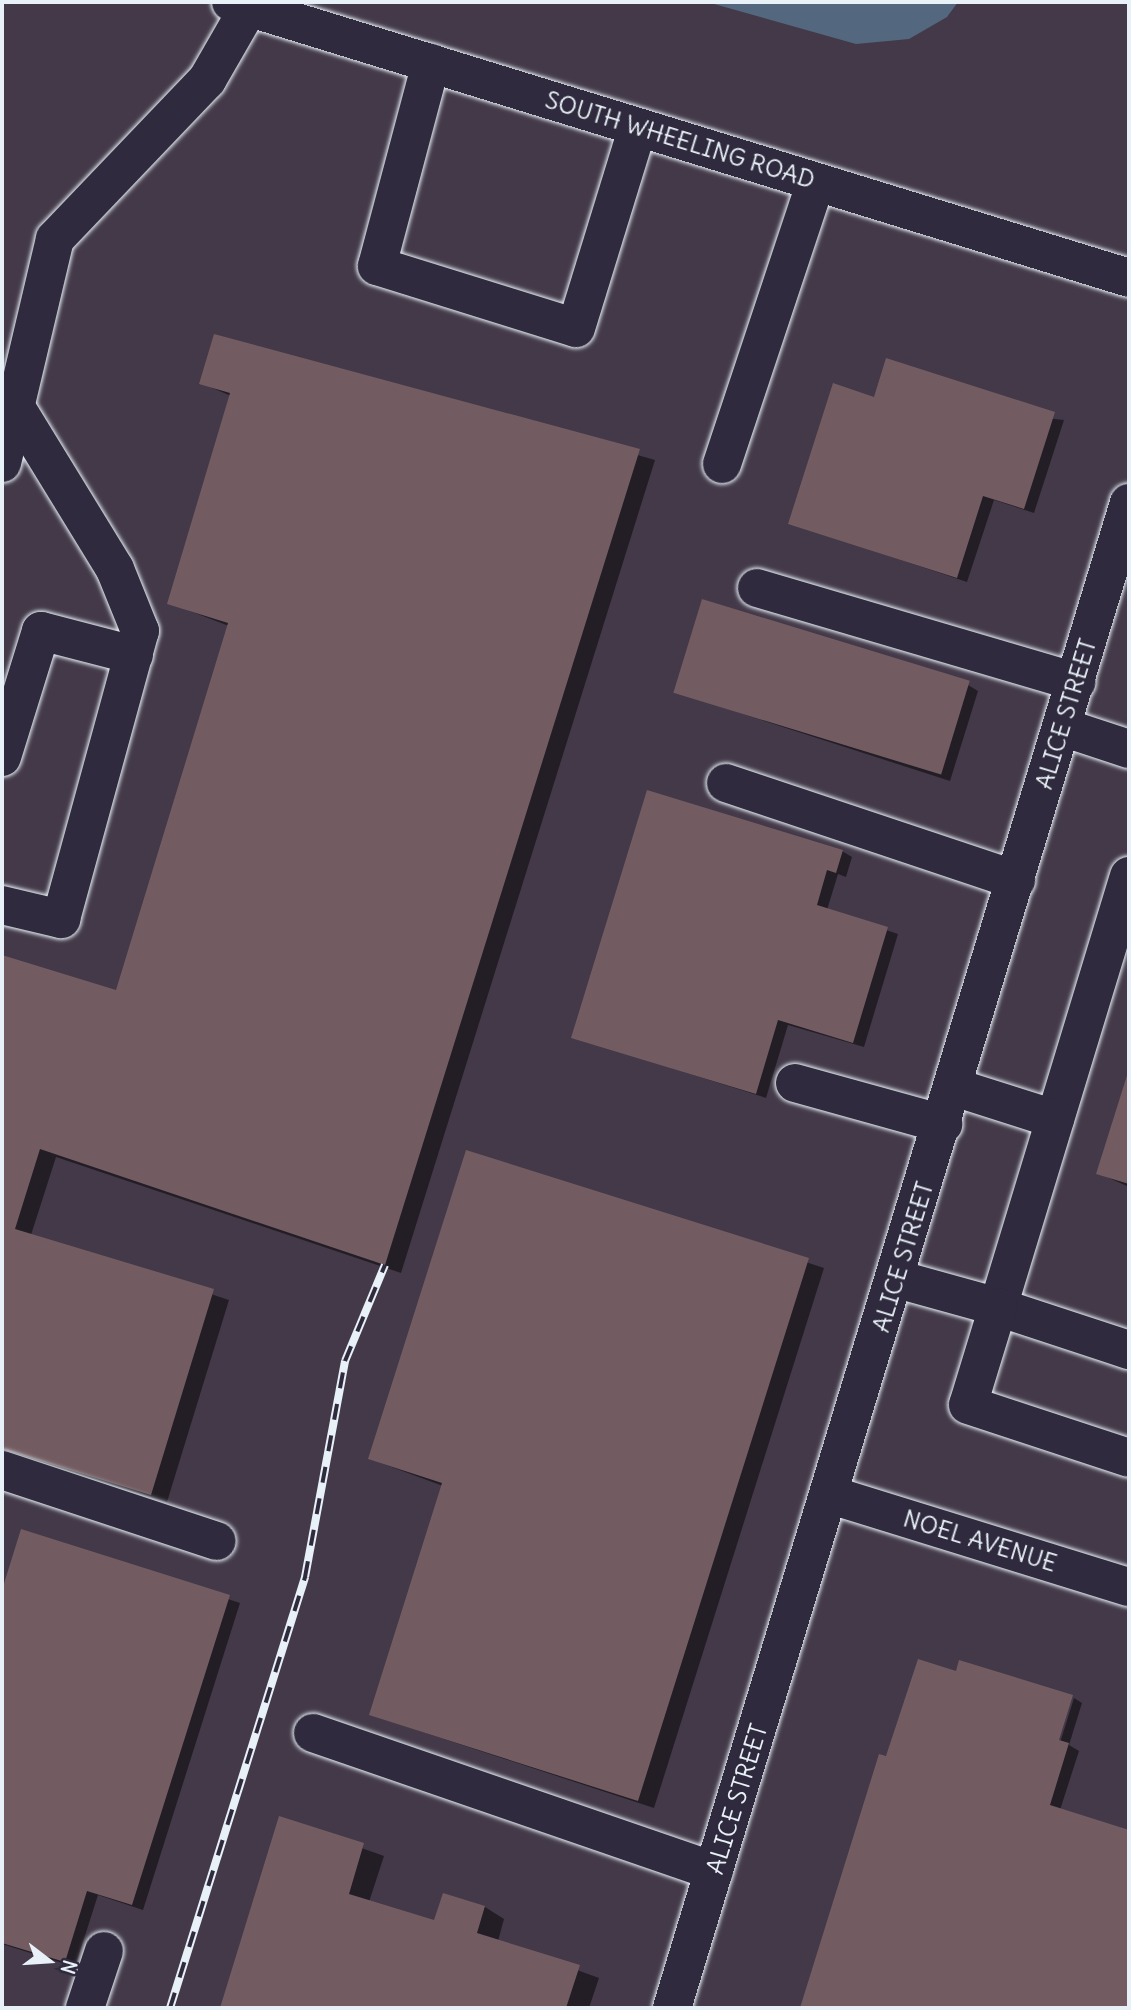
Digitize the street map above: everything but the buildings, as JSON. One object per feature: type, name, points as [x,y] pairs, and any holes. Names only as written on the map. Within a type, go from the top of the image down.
[{"type":"street","name":"SOUTH WHEELING ROAD","points":[[240,4],[1129,278]]},
{"type":"street","points":[[2,463],[55,239],[207,80],[240,4]]},
{"type":"street","points":[[431,63],[377,266],[576,328],[638,127]]},
{"type":"street","points":[[722,464],[816,182]]},
{"type":"street","points":[[2,905],[61,919],[140,631],[115,569],[16,409]]},
{"type":"street","name":"ALICE STREET","points":[[671,2008],[831,1495],[1128,514]]},
{"type":"street","points":[[757,588],[1076,682]]},
{"type":"street","points":[[2,757],[41,631],[134,655]]},
{"type":"street","points":[[1062,727],[1129,749]]},
{"type":"street","points":[[726,783],[1016,880]]},
{"type":"street","points":[[1129,876],[968,1405],[1129,1458]]},
{"type":"street","points":[[795,1083],[943,1124]]},
{"type":"street","points":[[954,1087],[1055,1119]]},
{"type":"street","points":[[897,1279],[998,1307],[1129,1350]]},
{"type":"street","points":[[2,1470],[217,1541]]},
{"type":"street","name":"NOEL AVENUE","points":[[831,1495],[1129,1587]]},
{"type":"street","points":[[313,1734],[714,1871]]},
{"type":"street","points":[[85,2008],[104,1951]]},
{"type":"water","points":[[707,2],[958,2],[947,17],[909,39],[856,44]]},
{"type":"railway","points":[[170,2008],[305,1577],[345,1361],[385,1265]]}]
